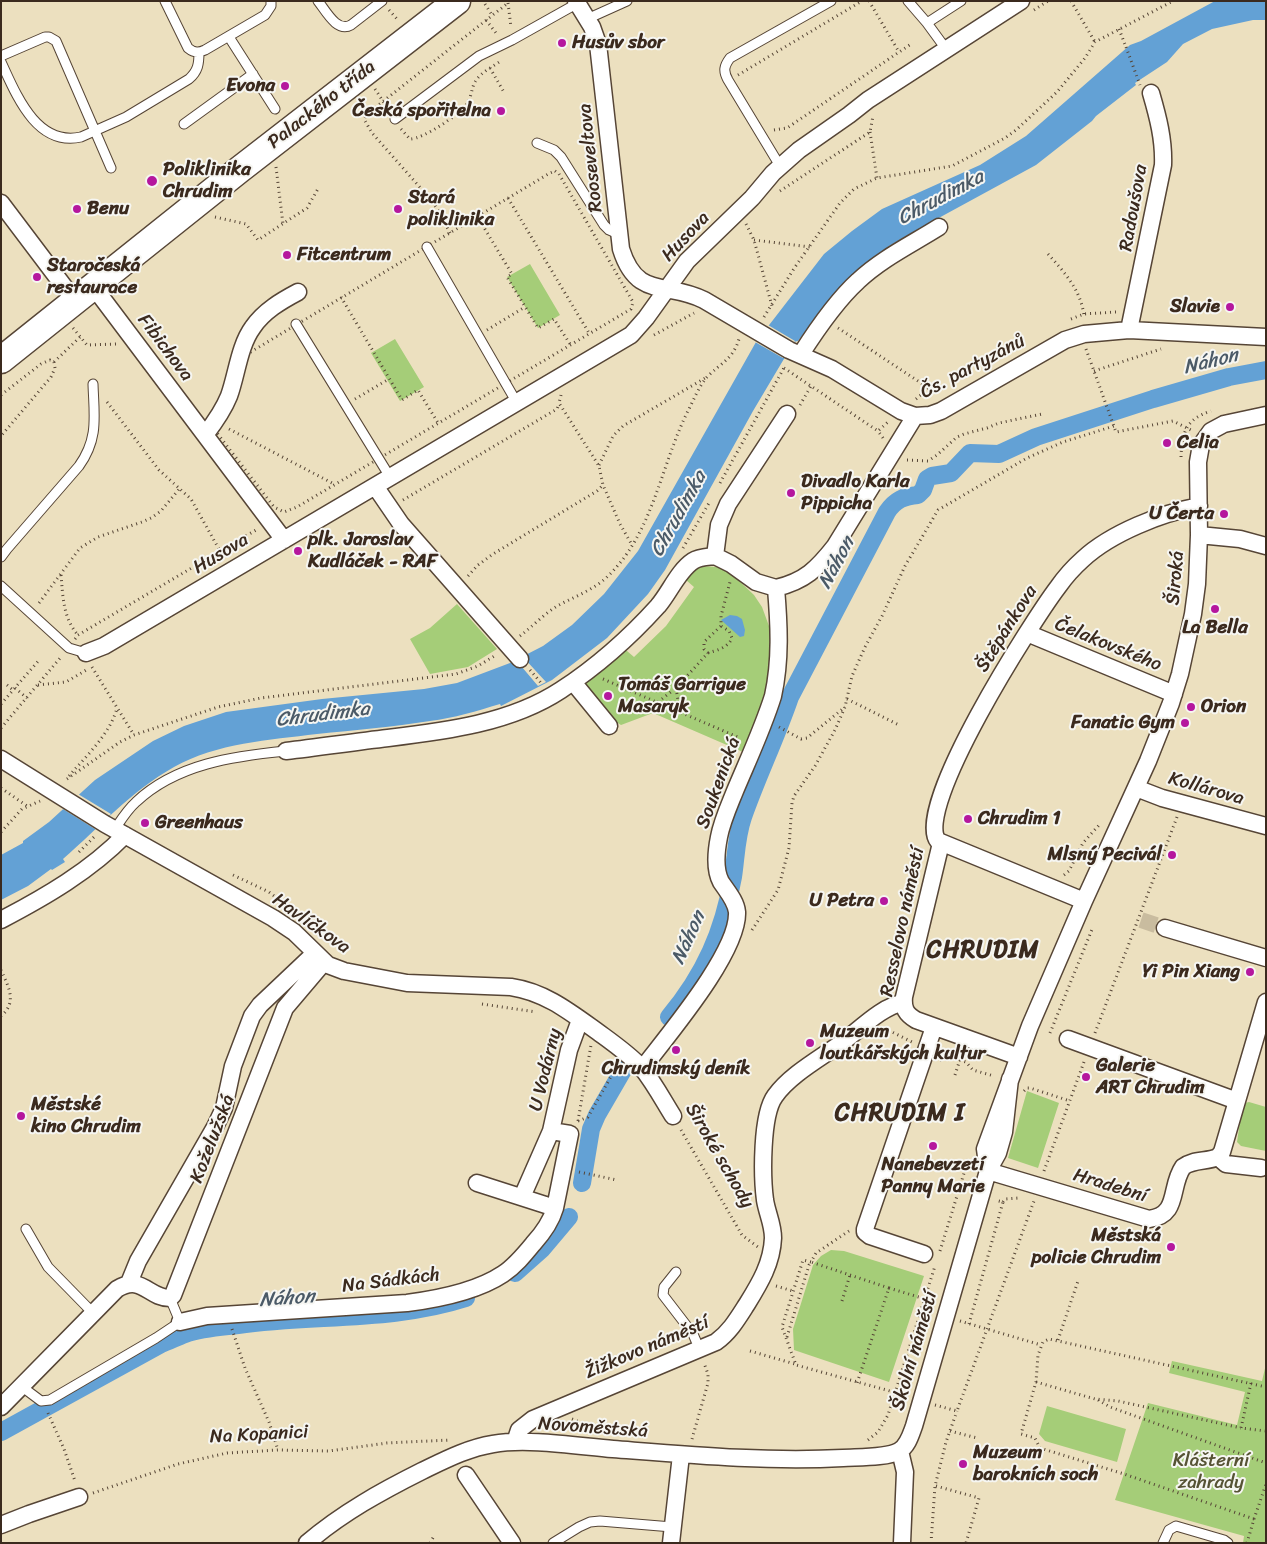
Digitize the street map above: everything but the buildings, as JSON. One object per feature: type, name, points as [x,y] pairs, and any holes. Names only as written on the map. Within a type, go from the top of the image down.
[{"type":"main road","name":"Palackého třída","points":[[1,360],[231,176],[456,1]]},
{"type":"street","name":"Rooseveltova","points":[[576,2],[595,34],[600,56],[618,234],[623,256],[637,278],[647,285],[666,290]]},
{"type":"street","name":"Husova","points":[[89,660],[104,646],[631,335],[646,318],[687,261],[798,150],[868,100],[946,49],[1026,6]]},
{"type":"street","name":"Radoušova","points":[[1130,330],[1164,152],[1161,128],[1146,89]]},
{"type":"street","name":"Fibichova","points":[[1,203],[76,299],[205,435],[284,540]]},
{"type":"street","points":[[792,356],[826,320],[850,289],[870,271],[939,227]]},
{"type":"street","name":"Čs. partyzánů","points":[[666,290],[685,292],[696,296],[757,332],[792,356],[832,368],[901,411],[915,416],[930,415],[941,411],[1059,343],[1084,334],[1130,330],[1266,337]]},
{"type":"street","points":[[205,435],[224,407],[244,344],[252,328],[271,308],[298,292]]},
{"type":"street","points":[[715,556],[719,524],[728,504],[788,414]]},
{"type":"street","name":"Široká","points":[[1138,785],[1174,694],[1193,614],[1198,574],[1198,462],[1201,445],[1211,431],[1224,424],[1266,415]]},
{"type":"street","points":[[286,751],[468,726],[536,704],[553,696],[587,672],[647,618],[693,560],[715,556],[726,561],[756,582],[776,588],[792,584],[811,573],[835,546],[915,416]]},
{"type":"street","points":[[374,486],[401,524],[520,658]]},
{"type":"street","name":"Štěpánkova","points":[[941,843],[935,838],[934,821],[959,752],[982,706],[1058,586],[1096,548],[1167,514],[1199,506]]},
{"type":"street","points":[[1199,535],[1240,540],[1266,546]]},
{"type":"street","name":"Soukenická","points":[[636,1062],[700,993],[721,958],[736,922],[737,911],[735,904],[721,881],[716,863],[722,827],[760,728],[769,711],[776,681],[779,644],[776,588]]},
{"type":"street","name":"Čelakovského","points":[[1027,633],[1174,694]]},
{"type":"street","points":[[573,682],[609,726]]},
{"type":"street","name":"Havlíčkova","points":[[1,759],[114,829],[273,918],[294,932],[333,968],[398,981],[522,989],[546,997],[636,1062]]},
{"type":"street","points":[[1002,1078],[1019,1057],[1030,1026],[1084,901],[1138,785]]},
{"type":"street","name":"Kollárova","points":[[1138,785],[1182,804],[1266,826]]},
{"type":"street","points":[[1,920],[46,895],[106,853],[114,829]]},
{"type":"street","name":"Resselovo náměstí","points":[[1019,1057],[934,1027],[916,1020],[907,1014],[903,1003],[941,843],[1084,901]]},
{"type":"street","points":[[1165,928],[1266,958]]},
{"type":"street","name":"Koželužská","points":[[129,1283],[138,1262],[216,1127],[224,1108],[234,1066],[252,1016],[260,1005],[320,958]]},
{"type":"street","name":"Koželužská","points":[[170,1298],[175,1291],[286,1008],[320,958]]},
{"type":"street","points":[[1261,1168],[1226,1164],[1218,1157],[1222,1152],[1266,1002]]},
{"type":"street","name":"Žižkovo náměstí","points":[[515,1442],[516,1435],[523,1426],[533,1419],[716,1342],[727,1333],[758,1286],[768,1265],[772,1250],[772,1226],[766,1202],[764,1177],[765,1127],[768,1112],[775,1096],[800,1072],[856,1033],[874,1018],[888,1008],[903,1003]]},
{"type":"street","name":"U Vodárny","points":[[522,1197],[551,1131],[569,1050],[580,1020]]},
{"type":"street","points":[[924,1254],[870,1236],[865,1232],[934,1027]]},
{"type":"street","points":[[1068,1039],[1237,1101]]},
{"type":"street","name":"Široké schody","points":[[636,1062],[673,1116]]},
{"type":"street","name":"Školní náměstí","points":[[900,1451],[907,1442],[914,1426],[988,1171],[998,1153],[1004,1132],[1002,1078]]},
{"type":"street","points":[[477,1183],[522,1197],[553,1214],[574,1128]]},
{"type":"street","name":"U Vodárny","points":[[551,1131],[574,1128]]},
{"type":"street","name":"Hradební","points":[[988,1171],[1149,1220],[1159,1218],[1166,1212],[1183,1167],[1191,1163],[1218,1157]]},
{"type":"street","name":"Na Sádkách","points":[[180,1322],[207,1316],[407,1303],[448,1296],[502,1275],[520,1259],[553,1214]]},
{"type":"street","points":[[1,1406],[92,1312],[117,1289],[129,1283],[139,1284],[163,1297],[170,1298]]},
{"type":"street","name":"Novoměstská","points":[[307,1543],[340,1518],[375,1496],[435,1464],[491,1444],[515,1442],[681,1455],[800,1460],[888,1454],[900,1451]]},
{"type":"street","points":[[900,1451],[905,1472],[902,1543]]},
{"type":"street","points":[[671,1535],[681,1455]]},
{"type":"street","points":[[466,1475],[512,1543]]},
{"type":"street","points":[[1,1525],[79,1497]]},
{"type":"lane","points":[[166,1],[188,48],[191,51],[199,52],[206,50],[265,15],[272,1]]},
{"type":"lane","points":[[318,1],[335,23],[345,28],[382,1]]},
{"type":"lane","points":[[587,18],[626,1]]},
{"type":"lane","points":[[780,166],[724,73],[724,68],[730,58],[831,1]]},
{"type":"lane","points":[[908,1],[946,49]]},
{"type":"lane","points":[[927,23],[961,1]]},
{"type":"lane","points":[[395,119],[479,56],[512,40],[576,2]]},
{"type":"lane","points":[[1,56],[45,37],[53,38],[56,41],[111,168]]},
{"type":"lane","points":[[229,37],[275,109]]},
{"type":"lane","points":[[1,62],[25,109],[44,130],[62,137],[74,138],[126,117],[194,75],[198,67],[199,52]]},
{"type":"lane","points":[[184,124],[253,74]]},
{"type":"lane","points":[[537,144],[554,150],[561,157],[604,226],[618,234]]},
{"type":"lane","points":[[427,247],[517,403]]},
{"type":"lane","points":[[296,324],[390,478]]},
{"type":"lane","points":[[1,557],[88,453],[93,433],[93,384]]},
{"type":"lane","points":[[1,586],[69,648],[89,660]]},
{"type":"lane","points":[[114,829],[128,810],[142,796],[172,778],[220,760],[286,751]]},
{"type":"lane","points":[[26,1229],[48,1267],[92,1312]]},
{"type":"lane","points":[[676,1272],[664,1287],[662,1295],[694,1334],[699,1348]]},
{"type":"lane","points":[[21,1386],[41,1401],[50,1400],[156,1338],[180,1322],[170,1298]]},
{"type":"lane","points":[[553,1543],[590,1522],[600,1521],[671,1535]]},
{"type":"lane","points":[[1163,1543],[1169,1530],[1176,1526],[1224,1540],[1228,1543]]},
{"type":"path","points":[[450,233],[431,200],[364,122],[365,116],[508,1]]},
{"type":"path","points":[[728,80],[862,1]]},
{"type":"path","points":[[869,1],[898,52]]},
{"type":"path","points":[[1026,6],[1048,1]]},
{"type":"path","points":[[1070,1],[1095,42]]},
{"type":"path","points":[[757,332],[795,267],[840,202],[854,189],[877,178],[952,166],[1005,138],[1057,92],[1085,58],[1095,42],[1173,1]]},
{"type":"path","points":[[485,4],[492,15]]},
{"type":"path","points":[[1119,29],[1146,89]]},
{"type":"path","points":[[769,130],[775,131],[787,128],[910,44]]},
{"type":"path","points":[[375,88],[406,137],[410,139],[421,137],[434,130],[466,105],[476,79],[509,56]]},
{"type":"path","points":[[490,68],[506,94]]},
{"type":"path","points":[[874,112],[870,132],[877,178]]},
{"type":"path","points":[[776,194],[870,132]]},
{"type":"path","points":[[276,166],[283,224]]},
{"type":"path","points":[[556,171],[633,302],[632,309],[290,510],[284,512],[277,510],[217,433],[230,406],[242,366],[249,353],[477,216],[556,171]]},
{"type":"path","points":[[212,216],[246,224],[258,240],[307,208],[319,187]]},
{"type":"path","points":[[508,198],[589,333]]},
{"type":"path","points":[[477,216],[512,274],[508,277],[538,328],[554,319],[570,344]]},
{"type":"path","points":[[738,228],[745,221],[754,240],[772,306]]},
{"type":"path","points":[[754,240],[810,247]]},
{"type":"path","points":[[1048,254],[1066,274],[1080,297],[1084,314],[1086,347],[1116,432],[1173,421]]},
{"type":"path","points":[[341,297],[402,400],[418,390],[438,423]]},
{"type":"path","points":[[76,299],[80,337],[87,345],[124,343]]},
{"type":"path","points":[[478,335],[525,307]]},
{"type":"path","points":[[1070,320],[1084,314]]},
{"type":"path","points":[[826,320],[933,391],[943,390],[951,385]]},
{"type":"path","points":[[648,339],[664,329]]},
{"type":"path","points":[[54,362],[80,337]]},
{"type":"path","points":[[1094,371],[1166,347]]},
{"type":"path","points":[[718,486],[792,356]]},
{"type":"path","points":[[1,395],[42,364],[50,360],[54,362]]},
{"type":"path","points":[[1,436],[52,376],[55,368],[54,362]]},
{"type":"path","points":[[784,368],[878,431]]},
{"type":"path","points":[[599,466],[613,436],[623,426],[707,377]]},
{"type":"path","points":[[346,405],[389,379]]},
{"type":"path","points":[[93,384],[159,470],[180,488],[195,505],[220,551]]},
{"type":"path","points":[[788,414],[798,407],[812,386]]},
{"type":"path","points":[[401,501],[556,409],[561,393]]},
{"type":"path","points":[[559,403],[599,466],[603,485],[632,546]]},
{"type":"path","points":[[892,454],[909,461],[928,461],[938,455],[952,441],[964,434],[999,423],[1042,414]]},
{"type":"path","points":[[222,425],[335,484]]},
{"type":"path","points":[[750,933],[778,890],[789,848],[794,796],[815,766],[835,730],[845,707],[852,676],[864,647],[882,616],[905,566],[938,510],[1027,458],[1063,442],[1114,426]]},
{"type":"path","points":[[458,588],[478,565],[493,554],[603,485]]},
{"type":"path","points":[[31,614],[80,548],[98,537],[151,518],[160,511],[180,488]]},
{"type":"path","points":[[1,728],[78,635],[258,529]]},
{"type":"path","points":[[708,653],[704,649],[704,642],[721,626],[721,616],[735,567]]},
{"type":"path","points":[[61,575],[64,607],[71,626],[78,635]]},
{"type":"path","points":[[658,702],[676,688],[708,653],[730,643],[732,638],[729,631],[721,626]]},
{"type":"path","points":[[1,704],[40,659]]},
{"type":"path","points":[[38,685],[66,682],[89,660],[134,735]]},
{"type":"path","points":[[587,672],[748,741],[754,728],[760,728]]},
{"type":"path","points":[[7,685],[27,698]]},
{"type":"path","points":[[676,688],[680,712]]},
{"type":"path","points":[[847,699],[899,725]]},
{"type":"path","points":[[784,730],[801,739],[807,738],[845,707]]},
{"type":"path","points":[[67,779],[109,728],[117,708]]},
{"type":"path","points":[[1,788],[27,806],[1,832]]},
{"type":"path","points":[[1089,1047],[1182,804]]},
{"type":"path","points":[[226,871],[269,892],[292,910]]},
{"type":"path","points":[[1,970],[12,999],[8,1009],[1,1016]]},
{"type":"path","points":[[574,1128],[592,1043]]},
{"type":"path","points":[[1002,1051],[1002,1078]]},
{"type":"path","points":[[956,1075],[960,1060],[969,1063],[973,1070],[1002,1078]]},
{"type":"path","points":[[574,1128],[588,1116],[619,1062],[636,1062]]},
{"type":"path","points":[[992,1084],[1002,1078]]},
{"type":"path","points":[[1022,1100],[1024,1091],[1027,1088],[1070,1101]]},
{"type":"path","points":[[1047,1094],[1049,1088]]},
{"type":"path","name":"Široké schody","points":[[673,1116],[742,1235],[758,1246],[772,1250]]},
{"type":"path","points":[[863,1441],[873,1437],[878,1432],[888,1415],[970,1155]]},
{"type":"path","points":[[578,1172],[617,1180]]},
{"type":"path","points":[[786,1338],[809,1265],[816,1253],[858,1226],[866,1225]]},
{"type":"path","points":[[782,1327],[803,1260],[925,1299]]},
{"type":"path","points":[[842,1301],[850,1275]]},
{"type":"path","points":[[1058,1340],[1078,1281]]},
{"type":"path","points":[[857,1383],[889,1288]]},
{"type":"path","points":[[946,1317],[1041,1345]]},
{"type":"path","points":[[232,1331],[245,1368],[269,1422],[278,1450]]},
{"type":"path","points":[[1254,1519],[1124,1474],[1040,1448],[1035,1438],[1021,1434],[1036,1382],[1037,1361],[1041,1345],[1046,1340],[1058,1340],[1266,1386]]},
{"type":"path","points":[[750,1351],[796,1365]]},
{"type":"path","points":[[1036,1382],[1095,1399],[1118,1401],[1241,1428],[1266,1431]]},
{"type":"path","points":[[692,1439],[708,1383]]},
{"type":"path","points":[[1241,1428],[1251,1383]]},
{"type":"path","points":[[1095,1399],[1110,1407],[1266,1463]]},
{"type":"path","points":[[558,1407],[570,1418],[600,1431]]},
{"type":"path","points":[[931,1543],[935,1486],[957,1411]]},
{"type":"path","points":[[51,1417],[79,1497]]},
{"type":"path","points":[[950,1432],[977,1438]]},
{"type":"path","name":"Na Kopanici","points":[[79,1497],[192,1460],[228,1453],[278,1450],[329,1451],[387,1444],[448,1440],[455,1441],[467,1451]]},
{"type":"path","points":[[1247,1543],[1266,1484]]},
{"type":"path","points":[[935,1486],[979,1498],[966,1543]]},
{"type":"path","points":[[430,1543],[434,1536]]},
{"type":"green space","points":[[530,264],[560,315],[538,328],[507,277]]},
{"type":"green space","points":[[395,339],[424,387],[400,401],[371,353]]},
{"type":"green space","points":[[702,566],[716,567],[728,571],[737,579],[754,595],[762,607],[769,626],[773,646],[768,690],[743,752],[653,713],[621,725],[612,719],[586,686],[586,682],[621,651],[627,651],[634,657],[666,626],[694,587],[686,580],[689,573]]},
{"type":"green space","points":[[457,604],[497,649],[468,667],[430,674],[410,639],[430,628]]},
{"type":"green space","points":[[1027,1091],[1059,1103],[1038,1168],[1008,1158]]},
{"type":"green space","points":[[1249,1102],[1266,1107],[1266,1151],[1241,1146],[1237,1142],[1241,1115],[1245,1103]]},
{"type":"green space","points":[[831,1250],[844,1251],[924,1276],[889,1382],[794,1350],[793,1329],[813,1265],[821,1256]]},
{"type":"green space","name":"Klášterní zahrady","points":[[1172,1361],[1262,1381],[1266,1364],[1266,1543],[1243,1543],[1244,1536],[1115,1500],[1148,1403],[1237,1425],[1245,1392],[1169,1373]]},
{"type":"green space","points":[[1047,1406],[1126,1429],[1117,1462],[1045,1441],[1039,1434]]},
{"type":"water","name":"Chrudimka","points":[[1215,1],[1266,1],[1266,20],[1253,20],[1212,29],[1183,44],[1167,62],[1135,83],[1136,85],[1036,165],[889,246],[837,291],[798,341],[794,342],[753,411],[665,570],[648,594],[607,638],[552,680],[501,706],[500,704],[439,720],[262,741],[225,748],[191,759],[158,777],[130,798],[63,859],[65,862],[51,869],[28,886],[1,900],[1,855],[23,843],[23,841],[49,822],[95,780],[153,741],[184,726],[226,712],[322,699],[424,689],[457,683],[510,663],[543,646],[572,625],[604,594],[638,551],[756,342],[824,254],[882,209],[980,165],[1026,136],[1130,45],[1141,41]]},
{"type":"water","points":[[730,615],[742,619],[745,630],[744,636],[740,637],[721,620]]},
{"type":"pier","points":[[768,325],[795,341],[783,358],[755,342]]},
{"type":"pier","points":[[523,657],[546,682],[538,686],[516,660]]},
{"type":"pier","points":[[78,794],[111,814],[95,829],[63,809]]},
{"type":"waterway","name":"Náhon","points":[[669,1017],[693,985],[711,952],[718,934],[729,897],[741,824],[790,697],[887,512],[893,504],[908,496],[918,495],[923,490],[927,479],[932,476],[951,473],[970,453],[999,454],[1036,437],[1153,399],[1229,377],[1266,370]]},
{"type":"waterway","name":"Náhon","points":[[582,1183],[591,1129],[626,1065]]},
{"type":"waterway","name":"Náhon","points":[[515,1273],[542,1249],[569,1217]]},
{"type":"waterway","name":"Náhon","points":[[1,1432],[161,1344],[191,1332],[267,1322],[410,1311],[466,1298]]},
{"type":"tunnel","points":[[1141,920],[1165,928]]},
{"type":"place","name":"Husův sbor","points":[[562,43]]},
{"type":"place","name":"Evona","points":[[285,86]]},
{"type":"place","name":"Česká spořitelna","points":[[501,111]]},
{"type":"place","name":"Poliklinika Chrudim","points":[[152,181]]},
{"type":"place","name":"Benu","points":[[77,209]]},
{"type":"place","name":"Stará poliklinika","points":[[398,209]]},
{"type":"place","name":"Fitcentrum","points":[[287,255]]},
{"type":"place","name":"Staročeská restaurace","points":[[37,277]]},
{"type":"place","name":"Slavie","points":[[1230,307]]},
{"type":"place","name":"Celia","points":[[1167,443]]},
{"type":"place","name":"Divadlo Karla Pippicha","points":[[791,493]]},
{"type":"place","name":"U Čerta","points":[[1224,514]]},
{"type":"place","name":"plk. Jaroslav Kudláček - RAF","points":[[298,551]]},
{"type":"place","name":"La Bella","points":[[1215,609]]},
{"type":"place","name":"Tomáš Garrigue Masaryk","points":[[608,696]]},
{"type":"place","name":"Orion","points":[[1191,707]]},
{"type":"place","name":"Fanatic Gym","points":[[1185,723]]},
{"type":"place","name":"Chrudim 1","points":[[968,819]]},
{"type":"place","name":"Greenhaus","points":[[145,823]]},
{"type":"place","name":"Mlsný Pecivál","points":[[1172,855]]},
{"type":"place","name":"U Petra","points":[[884,901]]},
{"type":"place","name":"Yi Pin Xiang","points":[[1250,972]]},
{"type":"place","name":"Muzeum loutkářských kultur","points":[[810,1043]]},
{"type":"place","name":"Chrudimský deník","points":[[676,1050]]},
{"type":"place","name":"Galerie ART Chrudim","points":[[1086,1077]]},
{"type":"place","name":"Městské kino Chrudim","points":[[21,1116]]},
{"type":"place","name":"Nanebevzetí Panny Marie","points":[[933,1146]]},
{"type":"place","name":"Městská policie Chrudim","points":[[1171,1247]]},
{"type":"place","name":"Muzeum barokních soch","points":[[963,1464]]},
{"type":"district","name":"CHRUDIM","points":[[983,951]]},
{"type":"district","name":"CHRUDIM I","points":[[900,1114]]}]
